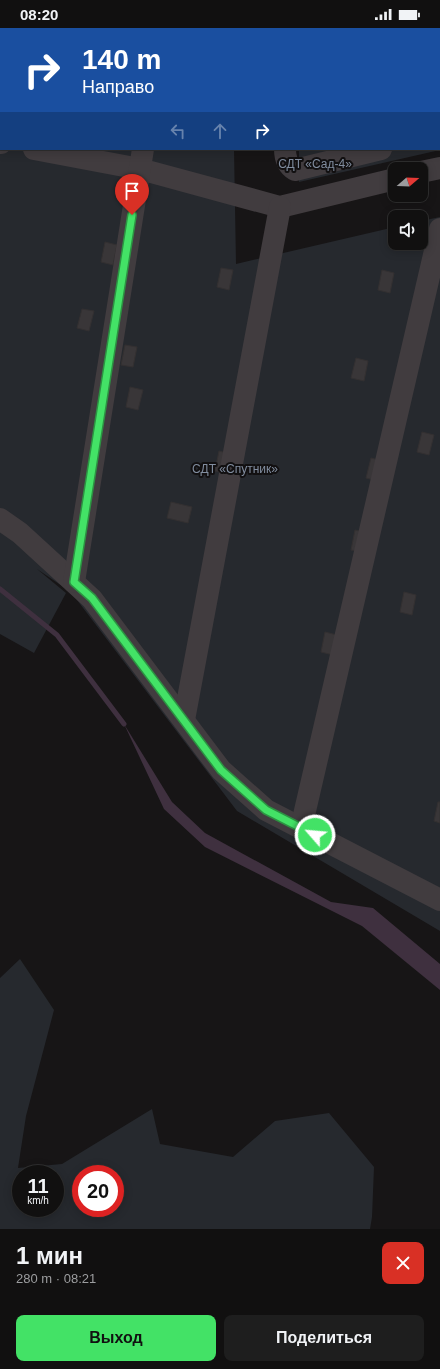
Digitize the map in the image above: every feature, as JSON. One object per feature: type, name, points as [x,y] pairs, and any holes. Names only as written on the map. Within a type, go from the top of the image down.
[{"type":"lane","points":[[45,150],[141,159],[280,207],[388,181]]},
{"type":"lane","points":[[285,150],[285,155],[289,166],[295,170],[377,150]]},
{"type":"lane","points":[[74,582],[141,159]]},
{"type":"lane","points":[[428,171],[440,168]]},
{"type":"lane","points":[[184,720],[280,207]]},
{"type":"lane","points":[[301,828],[440,229]]},
{"type":"lane","points":[[0,519],[20,533],[92,598],[221,770],[266,810],[440,900]]},
{"type":"green space","name":"СДТ «Спутник»","points":[[0,150],[234,150],[236,264],[388,229],[388,250],[428,250],[428,220],[440,217],[440,931],[237,811],[71,592],[37,569],[66,593],[34,653],[0,634]]},
{"type":"green space","name":"СДТ «Сад-4»","points":[[299,150],[440,150],[299,182]]},
{"type":"green space","points":[[20,959],[54,1010],[26,1116],[18,1165],[12,1165],[12,1217],[64,1217],[64,1165],[51,1165],[62,1164],[152,1109],[160,1144],[233,1157],[275,1121],[329,1113],[374,1167],[372,1217],[370,1229],[0,1229],[0,978]]},
{"type":"shaded area","points":[[124,724],[172,802],[205,833],[331,902],[373,908],[440,964],[440,990],[362,926],[205,847],[164,809]]},
{"type":"building","points":[[105,242],[117,245],[113,265],[101,262]]},
{"type":"building","points":[[221,268],[233,270],[229,290],[217,287]]},
{"type":"building","points":[[382,270],[394,273],[390,293],[378,290]]},
{"type":"building","points":[[82,309],[94,311],[89,331],[77,328]]},
{"type":"building","points":[[125,345],[137,347],[133,367],[121,365]]},
{"type":"building","points":[[356,358],[368,361],[364,381],[351,378]]},
{"type":"building","points":[[130,387],[143,390],[138,410],[126,407]]},
{"type":"building","points":[[422,432],[434,435],[429,455],[417,452]]},
{"type":"building","points":[[219,451],[231,454],[227,473],[215,471]]},
{"type":"building","points":[[371,458],[383,461],[378,481],[366,478]]},
{"type":"building","points":[[171,502],[192,507],[188,523],[167,518]]},
{"type":"building","points":[[355,530],[368,533],[363,552],[351,550]]},
{"type":"building","points":[[404,592],[416,595],[412,615],[400,612]]},
{"type":"building","points":[[325,632],[337,635],[333,655],[321,652]]},
{"type":"building","points":[[438,802],[440,802],[440,823],[434,821]]},
{"type":"waterway","points":[[0,589],[57,635],[124,724]]},
{"type":"route","points":[[132,215],[74,582],[92,598],[221,770],[266,810],[315,835]]}]
